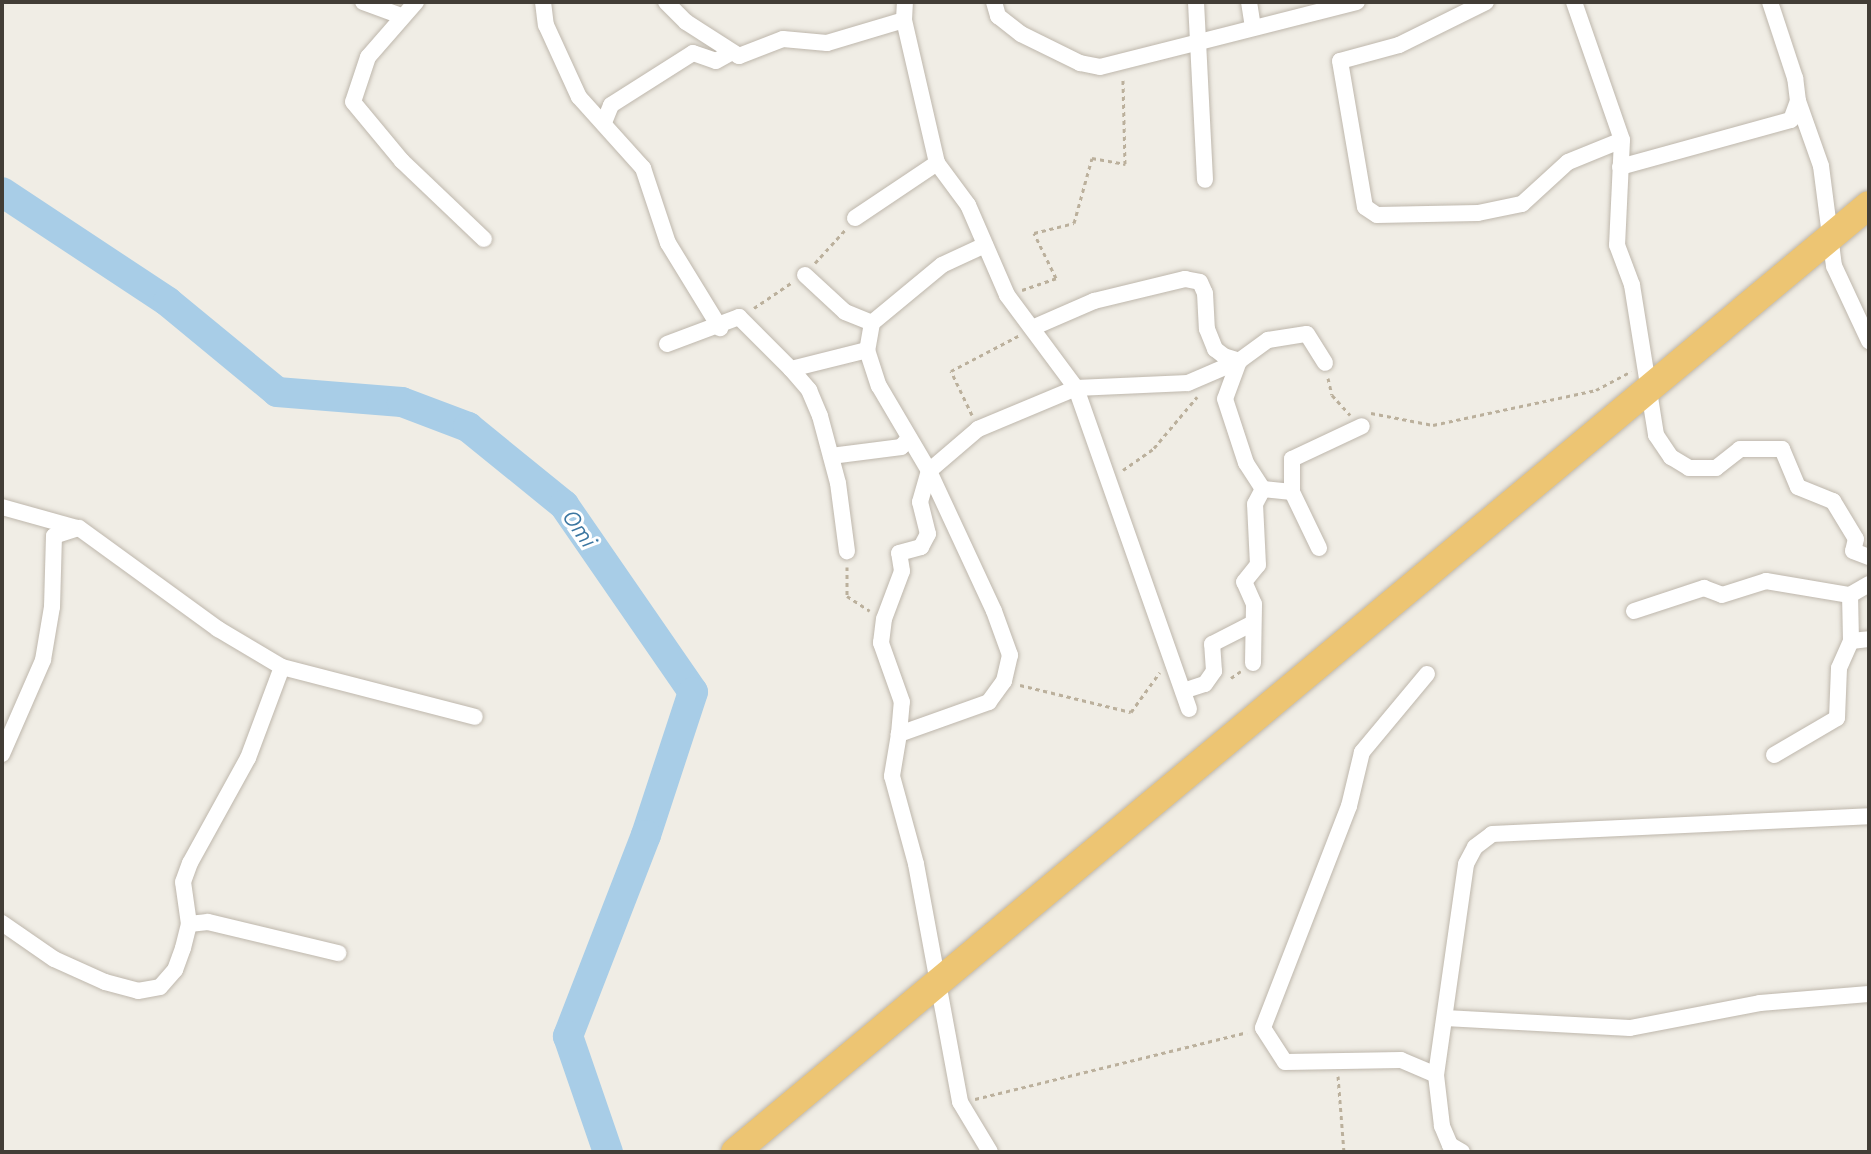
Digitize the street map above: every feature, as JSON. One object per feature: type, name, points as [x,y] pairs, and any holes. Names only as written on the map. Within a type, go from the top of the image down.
[{"type":"highway","points":[[735,1152],[1869,205]]},
{"type":"street","points":[[363,2],[401,16]]},
{"type":"street","points":[[416,2],[368,57],[353,102],[402,161],[484,239]]},
{"type":"street","points":[[543,2],[546,25],[579,97],[605,120],[643,168],[668,243],[720,328]]},
{"type":"street","points":[[666,2],[739,56],[783,39],[827,43],[904,20]]},
{"type":"street","points":[[905,2],[904,20],[937,163],[968,205],[1007,295],[1076,388],[1189,709]]},
{"type":"street","points":[[994,2],[998,16],[1021,34],[1080,63],[1100,67],[1199,46],[1253,28],[1357,2]]},
{"type":"street","points":[[1196,2],[1205,180]]},
{"type":"street","points":[[1249,2],[1253,28]]},
{"type":"street","points":[[1486,2],[1399,45],[1340,61],[1365,207],[1377,215],[1435,214],[1522,204],[1568,162],[1622,140]]},
{"type":"street","points":[[1574,2],[1622,140],[1617,245],[1632,285],[1642,368],[1656,435],[1678,463],[1716,468],[1740,449],[1780,448],[1798,487],[1833,501],[1856,539],[1853,551],[1869,557]]},
{"type":"street","points":[[1770,2],[1798,101],[1821,166],[1834,266],[1869,341]]},
{"type":"street","points":[[605,120],[611,105],[677,61],[693,53],[716,61],[732,52]]},
{"type":"street","points":[[1620,167],[1791,120],[1798,101]]},
{"type":"street","points":[[855,218],[937,163]]},
{"type":"street","points":[[899,734],[989,702],[1004,681],[1010,655],[994,611],[929,471],[879,386],[867,350],[872,323],[942,265],[985,245]]},
{"type":"street","points":[[805,275],[845,312],[872,323]]},
{"type":"street","points":[[1032,328],[1094,301],[1185,279],[1200,282],[1205,293],[1205,315],[1215,349],[1239,361]]},
{"type":"street","points":[[667,344],[720,328],[739,317],[791,369],[809,390],[831,456],[847,551]]},
{"type":"street","points":[[990,1152],[960,1102],[916,864],[892,776],[902,702],[881,643],[884,619],[902,571],[899,553],[921,547],[928,534],[920,502],[929,471],[978,429],[1076,388],[1188,383],[1239,361],[1268,340],[1307,334],[1325,363]]},
{"type":"street","points":[[791,369],[867,350]]},
{"type":"street","points":[[1239,361],[1225,399],[1246,463],[1263,489]]},
{"type":"street","points":[[1319,548],[1292,492],[1292,459],[1362,426]]},
{"type":"street","points":[[831,456],[901,447],[909,438]]},
{"type":"street","points":[[1263,489],[1292,492]]},
{"type":"street","points":[[1253,663],[1254,604],[1244,582],[1258,565],[1255,504],[1263,489]]},
{"type":"street","points":[[2,507],[79,528],[218,629],[282,667],[475,717]]},
{"type":"street","points":[[2,754],[43,660],[52,607],[54,536],[79,528]]},
{"type":"street","points":[[1634,611],[1704,588],[1722,595],[1766,581],[1850,595],[1869,584]]},
{"type":"street","points":[[1774,755],[1837,718],[1839,668],[1851,641],[1850,595]]},
{"type":"street","points":[[1183,691],[1205,684],[1214,671],[1212,644],[1253,623]]},
{"type":"street","points":[[1851,641],[1869,639]]},
{"type":"street","points":[[2,923],[54,959],[138,991],[160,987],[175,970],[189,924],[183,882],[248,758],[282,667]]},
{"type":"street","points":[[1427,674],[1362,752],[1349,806],[1263,1028],[1285,1062],[1336,1058],[1401,1060],[1436,1075]]},
{"type":"street","points":[[1462,1152],[1450,1145],[1442,1126],[1436,1075],[1466,864],[1475,847],[1492,834],[1869,816]]},
{"type":"street","points":[[189,924],[208,922],[338,953]]},
{"type":"street","points":[[1445,1018],[1630,1028],[1760,1003],[1869,994]]},
{"type":"path","points":[[1007,295],[1056,278],[1034,233],[1074,223],[1092,158],[1125,164],[1122,62]]},
{"type":"path","points":[[739,317],[805,275],[855,218]]},
{"type":"path","points":[[978,429],[951,371],[1032,328]]},
{"type":"path","points":[[1325,363],[1332,395],[1362,426],[1372,411],[1433,425],[1471,419],[1491,408],[1596,390],[1642,368]]},
{"type":"path","points":[[1107,481],[1154,448],[1205,388]]},
{"type":"path","points":[[847,551],[847,596],[884,619]]},
{"type":"path","points":[[1004,681],[1131,712],[1169,659]]},
{"type":"path","points":[[960,1102],[1263,1028]]},
{"type":"path","points":[[1336,1058],[1344,1152]]},
{"type":"waterway","name":"Omi","points":[[2,192],[168,302],[277,392],[402,402],[468,427],[564,505],[693,692],[646,835],[568,1036],[608,1152]]}]
